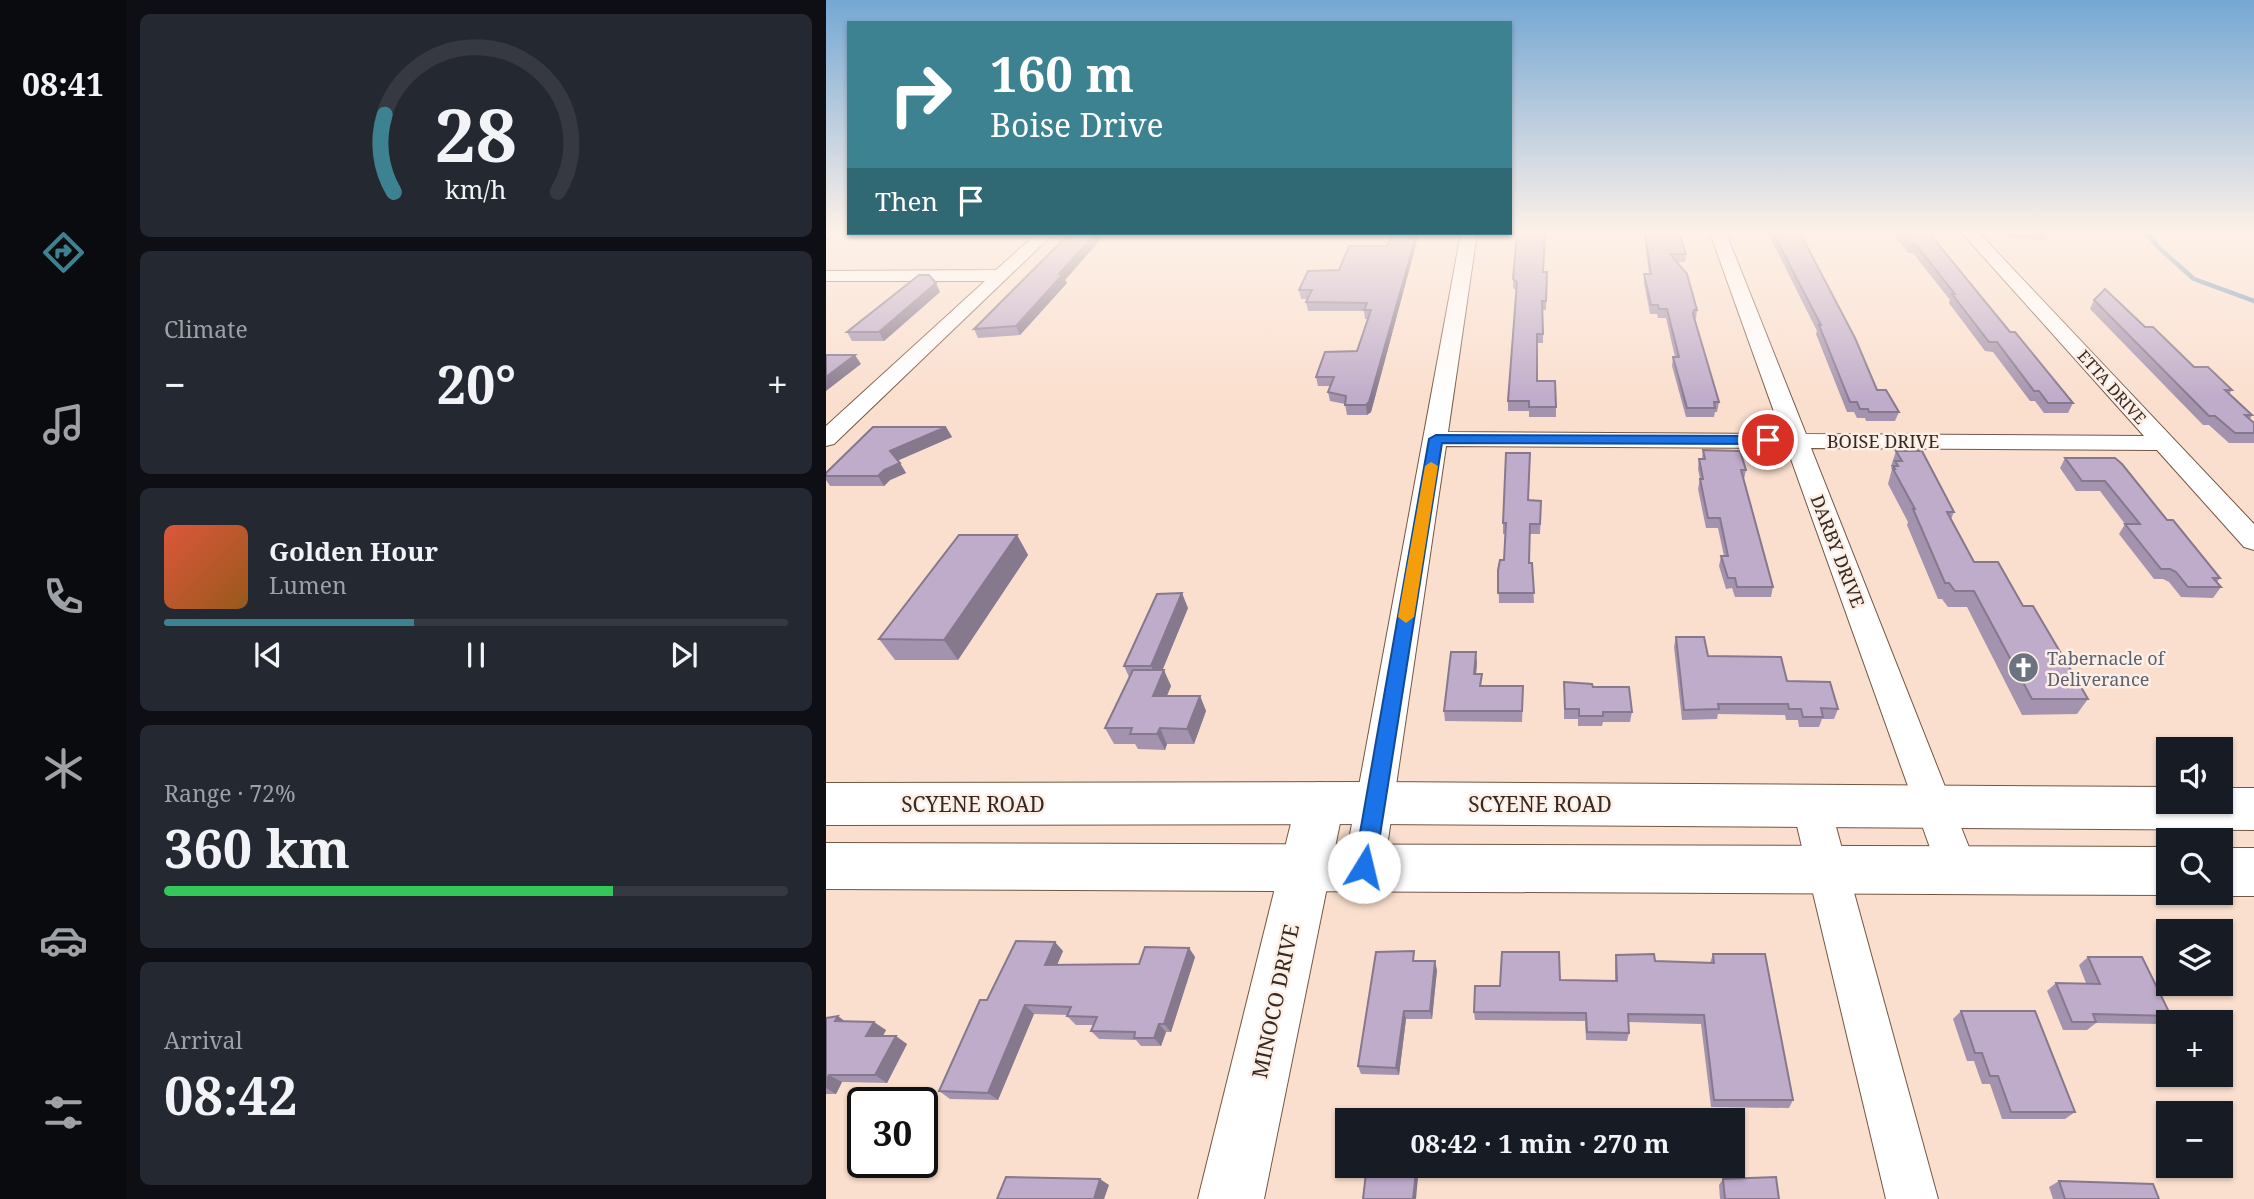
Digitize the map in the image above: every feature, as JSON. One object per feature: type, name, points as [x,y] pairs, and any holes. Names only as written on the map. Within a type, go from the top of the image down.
[{"type":"main road","name":"MINOCO DRIVE","points":[[1231,1199],[1320,803]]},
{"type":"main road","name":"SCYENE ROAD","points":[[826,804],[1375,803],[2254,809]]},
{"type":"main road","points":[[826,866],[2156,871]]},
{"type":"main road","points":[[2233,872],[2254,872]]},
{"type":"street","points":[[826,439],[985,289]]},
{"type":"street","points":[[1364,867],[1460,289]]},
{"type":"street","name":"DARBY DRIVE","points":[[1739,289],[1958,870]]},
{"type":"street","name":"ETTA DRIVE","points":[[2021,289],[2254,541]]},
{"type":"street","name":"BOISE DRIVE","points":[[1436,439],[2163,443]]},
{"type":"street","points":[[1811,805],[1912,1199]]},
{"type":"building","points":[[901,289],[929,289],[879,332],[847,332]]},
{"type":"building","points":[[1014,289],[1049,289],[1016,326],[974,329]]},
{"type":"building","points":[[1401,289],[1366,405],[1345,405],[1346,396],[1328,392],[1334,377],[1316,377],[1325,352],[1357,351],[1371,310],[1364,310],[1367,303],[1306,302],[1312,290],[1299,290]]},
{"type":"building","points":[[1516,289],[1546,289],[1546,301],[1542,301],[1543,334],[1537,334],[1537,381],[1555,381],[1556,407],[1529,407],[1529,401],[1508,401]]},
{"type":"building","points":[[1647,289],[1691,289],[1697,310],[1694,310],[1693,314],[1719,402],[1714,402],[1715,408],[1687,408],[1673,357],[1679,357],[1667,309],[1651,305]]},
{"type":"building","points":[[1802,289],[1829,289],[1855,338],[1877,390],[1886,390],[1899,412],[1869,412],[1868,409],[1860,409],[1857,402],[1850,402],[1821,325]]},
{"type":"building","points":[[1951,289],[1975,289],[2010,332],[2015,332],[2073,403],[2048,403],[2039,391],[2034,391],[1997,342],[1989,342],[1952,294],[1955,294]]},
{"type":"building","points":[[2105,289],[2145,327],[2153,327],[2194,367],[2208,367],[2232,390],[2225,390],[2252,415],[2245,415],[2254,423],[2254,433],[2235,433],[2215,416],[2209,416],[2094,300]]},
{"type":"building","points":[[826,355],[855,355],[826,377]]},
{"type":"building","points":[[873,427],[946,427],[890,451],[900,463],[884,470],[878,476],[826,476]]},
{"type":"building","points":[[1703,450],[1740,451],[1746,470],[1741,470],[1773,587],[1737,587],[1735,578],[1728,578],[1721,556],[1728,556],[1720,518],[1708,518],[1700,479],[1703,479],[1699,459],[1705,459]]},
{"type":"building","points":[[1896,451],[1922,451],[1954,512],[1947,512],[1974,562],[1998,562],[2023,606],[2033,606],[2088,699],[2032,699],[1974,591],[1955,591],[1949,583],[1945,583],[1915,509],[1893,469],[1893,466],[1898,466],[1895,461],[1902,461]]},
{"type":"building","points":[[1506,453],[1530,453],[1528,500],[1541,501],[1540,524],[1530,524],[1529,563],[1532,563],[1534,593],[1498,593],[1498,570],[1500,560],[1504,560]]},
{"type":"building","points":[[2065,458],[2115,458],[2167,520],[2173,520],[2220,578],[2213,578],[2221,587],[2188,587],[2176,572],[2161,569],[2125,524],[2140,524],[2105,481],[2082,481]]},
{"type":"building","points":[[959,535],[1017,535],[944,640],[879,639]]},
{"type":"building","points":[[1182,593],[1151,666],[1124,666],[1157,594]]},
{"type":"building","points":[[1676,637],[1704,637],[1708,656],[1781,657],[1787,681],[1830,682],[1838,709],[1821,708],[1823,717],[1803,717],[1801,709],[1789,709],[1788,704],[1718,704],[1719,709],[1684,710]]},
{"type":"building","points":[[1451,652],[1476,652],[1474,674],[1482,674],[1480,686],[1523,686],[1522,711],[1444,711]]},
{"type":"building","points":[[1133,670],[1164,670],[1153,696],[1200,696],[1187,729],[1160,728],[1157,734],[1130,734],[1132,728],[1105,728]]},
{"type":"building","points":[[1564,682],[1592,684],[1593,687],[1629,687],[1632,712],[1603,712],[1603,716],[1579,716],[1579,709],[1565,709]]},
{"type":"building","points":[[1016,941],[1055,942],[1045,965],[1139,964],[1145,947],[1189,948],[1164,1024],[1159,1024],[1154,1038],[1134,1038],[1135,1032],[1091,1031],[1097,1017],[1067,1016],[1071,1007],[1025,1005],[988,1093],[939,1091],[980,1000],[987,1000]]},
{"type":"building","points":[[1414,951],[1413,961],[1435,961],[1430,1011],[1404,1011],[1396,1068],[1358,1066],[1376,952]]},
{"type":"building","points":[[1502,952],[1559,952],[1560,980],[1617,981],[1616,955],[1654,954],[1655,961],[1714,963],[1713,954],[1765,954],[1793,1100],[1714,1100],[1704,1015],[1628,1014],[1629,1033],[1587,1032],[1586,1013],[1474,1012],[1475,986],[1500,986]]},
{"type":"building","points":[[2088,957],[2142,957],[2156,985],[2156,996],[2161,996],[2168,1010],[2156,1010],[2156,1016],[2093,1014],[2096,1022],[2072,1022],[2056,983],[2100,984]]},
{"type":"building","points":[[1961,1011],[2035,1011],[2075,1112],[2011,1112],[1998,1076],[1990,1076],[1982,1053],[1975,1053]]},
{"type":"building","points":[[838,1016],[835,1021],[874,1022],[866,1036],[896,1036],[875,1075],[829,1075],[826,1081],[826,1018]]},
{"type":"building","points":[[1006,1177],[1100,1179],[1094,1199],[997,1199]]},
{"type":"building","points":[[1776,1177],[1779,1199],[1725,1199],[1723,1179]]},
{"type":"building","points":[[1365,1178],[1415,1178],[1413,1199],[1363,1199]]},
{"type":"building","points":[[2059,1181],[2153,1184],[2159,1199],[2065,1199]]},
{"type":"waterway","points":[[2221,289],[2254,301]]},
{"type":"slow traffic","points":[[1406,617],[1431,466]]},
{"type":"place","name":"Tabernacle of Deliverance","points":[[2024,668]]},
{"type":"route","points":[[1364,867],[1436,439],[1768,440]]}]
